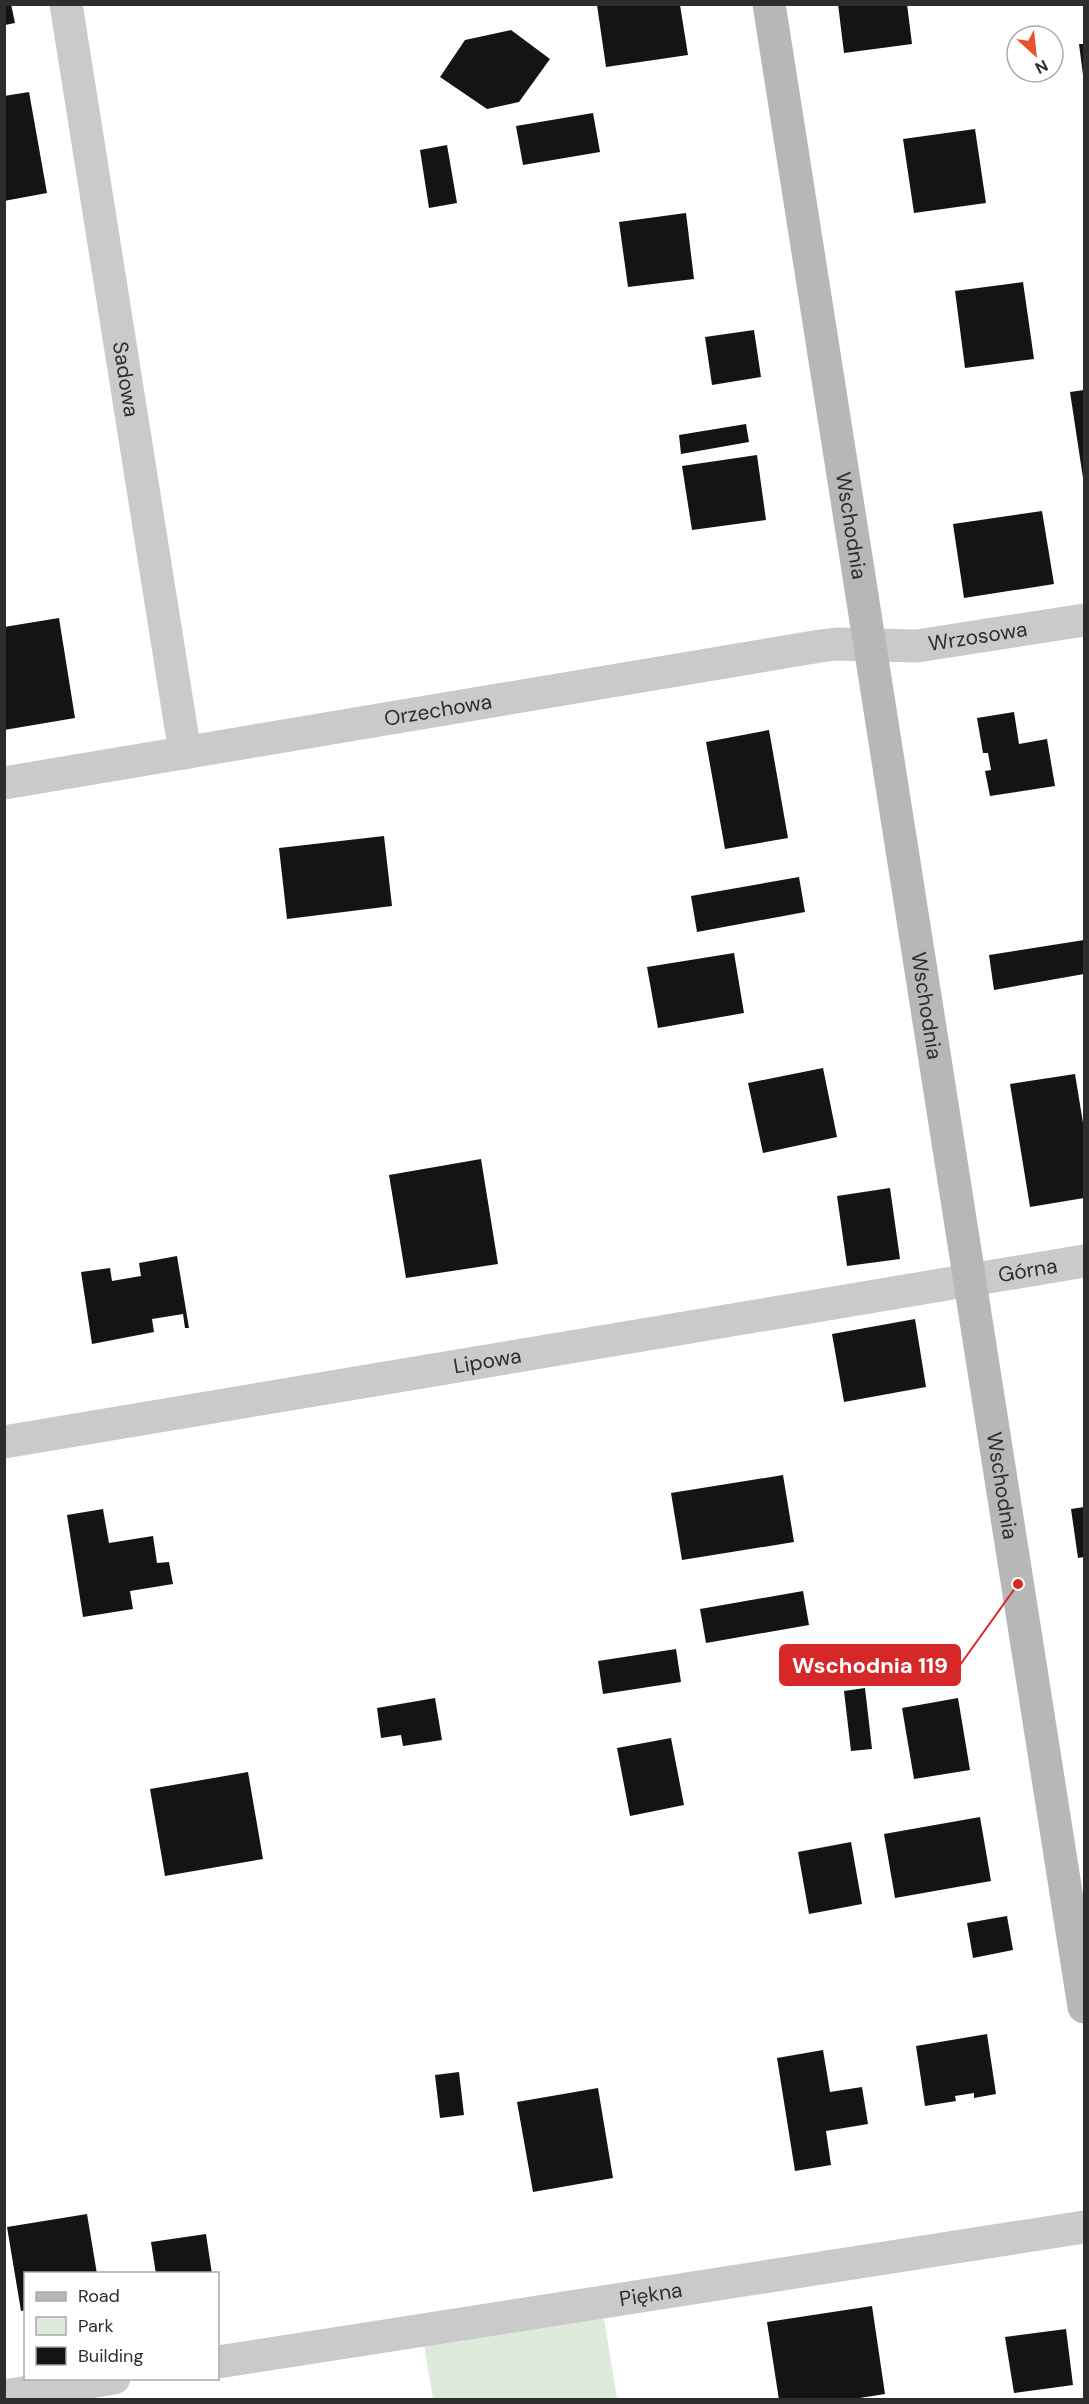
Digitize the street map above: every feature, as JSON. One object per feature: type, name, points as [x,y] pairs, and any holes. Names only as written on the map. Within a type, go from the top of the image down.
[{"type":"street","name":"Sadowa","points":[[66,4],[185,753]]},
{"type":"street","name":"Wschodnia","points":[[769,4],[1084,2007]]},
{"type":"street","name":"Wrzosowa","points":[[871,646],[917,646],[1084,620]]},
{"type":"street","name":"Orzechowa","points":[[4,783],[820,646],[871,646]]},
{"type":"street","name":"Górna","points":[[970,1280],[1084,1261]]},
{"type":"street","name":"Lipowa","points":[[4,1443],[970,1280]]},
{"type":"street","name":"Piękna","points":[[219,2362],[1084,2227]]},
{"type":"street","points":[[4,2396],[108,2380]]},
{"type":"green space","points":[[604,2318],[617,2399],[433,2399],[424,2345]]},
{"type":"building","points":[[5,4],[11,4],[15,23],[5,25]]},
{"type":"building","points":[[838,4],[907,4],[912,44],[844,53]]},
{"type":"building","points":[[597,5],[680,5],[688,55],[606,67]]},
{"type":"building","points":[[511,30],[550,59],[519,102],[487,109],[440,77],[465,40]]},
{"type":"building","points":[[1079,44],[1084,44],[1084,75],[1083,75]]},
{"type":"building","points":[[29,92],[47,193],[4,201],[4,96]]},
{"type":"building","points":[[593,113],[600,152],[523,165],[516,126]]},
{"type":"building","points":[[975,129],[986,203],[914,213],[903,139]]},
{"type":"building","points":[[447,145],[457,203],[429,208],[420,150]]},
{"type":"building","points":[[686,213],[694,279],[628,287],[619,222]]},
{"type":"building","points":[[1023,282],[1034,359],[965,368],[955,291]]},
{"type":"building","points":[[754,330],[761,377],[712,385],[705,337]]},
{"type":"building","points":[[1084,390],[1084,478],[1083,478],[1070,392]]},
{"type":"building","points":[[746,424],[749,442],[681,454],[679,435]]},
{"type":"building","points":[[757,455],[766,520],[692,530],[682,466]]},
{"type":"building","points":[[1042,511],[1054,584],[964,598],[953,524]]},
{"type":"building","points":[[59,618],[75,718],[4,730],[4,627]]},
{"type":"building","points":[[1014,712],[1019,744],[1047,739],[1055,786],[990,796],[985,771],[991,770],[988,753],[983,753],[977,718]]},
{"type":"building","points":[[769,730],[788,838],[725,849],[706,742]]},
{"type":"building","points":[[384,836],[392,906],[287,919],[279,848]]},
{"type":"building","points":[[799,877],[805,912],[697,932],[691,896]]},
{"type":"building","points":[[1084,940],[1084,974],[994,990],[989,955]]},
{"type":"building","points":[[734,953],[744,1013],[658,1028],[647,967]]},
{"type":"building","points":[[823,1068],[837,1137],[763,1153],[748,1083]]},
{"type":"building","points":[[1075,1074],[1084,1129],[1084,1198],[1030,1207],[1010,1084]]},
{"type":"building","points":[[481,1159],[498,1264],[406,1278],[389,1175]]},
{"type":"building","points":[[890,1188],[900,1259],[847,1266],[837,1196]]},
{"type":"building","points":[[177,1256],[189,1328],[185,1328],[183,1314],[152,1319],[154,1332],[92,1344],[81,1272],[110,1268],[112,1281],[141,1276],[139,1263]]},
{"type":"building","points":[[915,1319],[926,1387],[844,1402],[832,1334]]},
{"type":"building","points":[[783,1475],[794,1542],[682,1560],[671,1493]]},
{"type":"building","points":[[1084,1507],[1084,1557],[1078,1558],[1071,1509]]},
{"type":"building","points":[[103,1509],[109,1543],[153,1536],[157,1563],[169,1562],[173,1584],[130,1591],[133,1609],[83,1617],[67,1515]]},
{"type":"building","points":[[803,1591],[809,1625],[706,1643],[700,1609]]},
{"type":"building","points":[[676,1649],[681,1682],[603,1694],[598,1661]]},
{"type":"building","points":[[865,1688],[872,1749],[851,1751],[844,1691]]},
{"type":"building","points":[[435,1698],[442,1740],[403,1746],[401,1735],[381,1738],[377,1708]]},
{"type":"building","points":[[958,1698],[970,1770],[914,1779],[902,1708]]},
{"type":"building","points":[[671,1738],[684,1805],[630,1816],[617,1748]]},
{"type":"building","points":[[248,1772],[263,1859],[165,1876],[150,1789]]},
{"type":"building","points":[[980,1817],[991,1881],[895,1898],[884,1834]]},
{"type":"building","points":[[851,1842],[862,1904],[809,1914],[798,1852]]},
{"type":"building","points":[[1007,1916],[1013,1950],[973,1958],[967,1923]]},
{"type":"building","points":[[987,2034],[996,2094],[974,2098],[974,2093],[955,2096],[956,2101],[925,2106],[916,2046]]},
{"type":"building","points":[[823,2050],[830,2092],[862,2087],[868,2124],[826,2131],[831,2165],[795,2171],[777,2058]]},
{"type":"building","points":[[459,2072],[464,2115],[440,2118],[435,2075]]},
{"type":"building","points":[[598,2088],[613,2178],[533,2192],[517,2102]]},
{"type":"building","points":[[87,2214],[97,2272],[24,2272],[24,2310],[21,2311],[7,2227]]},
{"type":"building","points":[[206,2234],[212,2272],[156,2272],[151,2242]]},
{"type":"building","points":[[872,2306],[885,2394],[847,2400],[779,2400],[767,2322]]},
{"type":"building","points":[[1066,2329],[1073,2385],[1014,2393],[1005,2337]]},
{"type":"place","name":"Wschodnia 119","points":[[1018,1584]]}]
